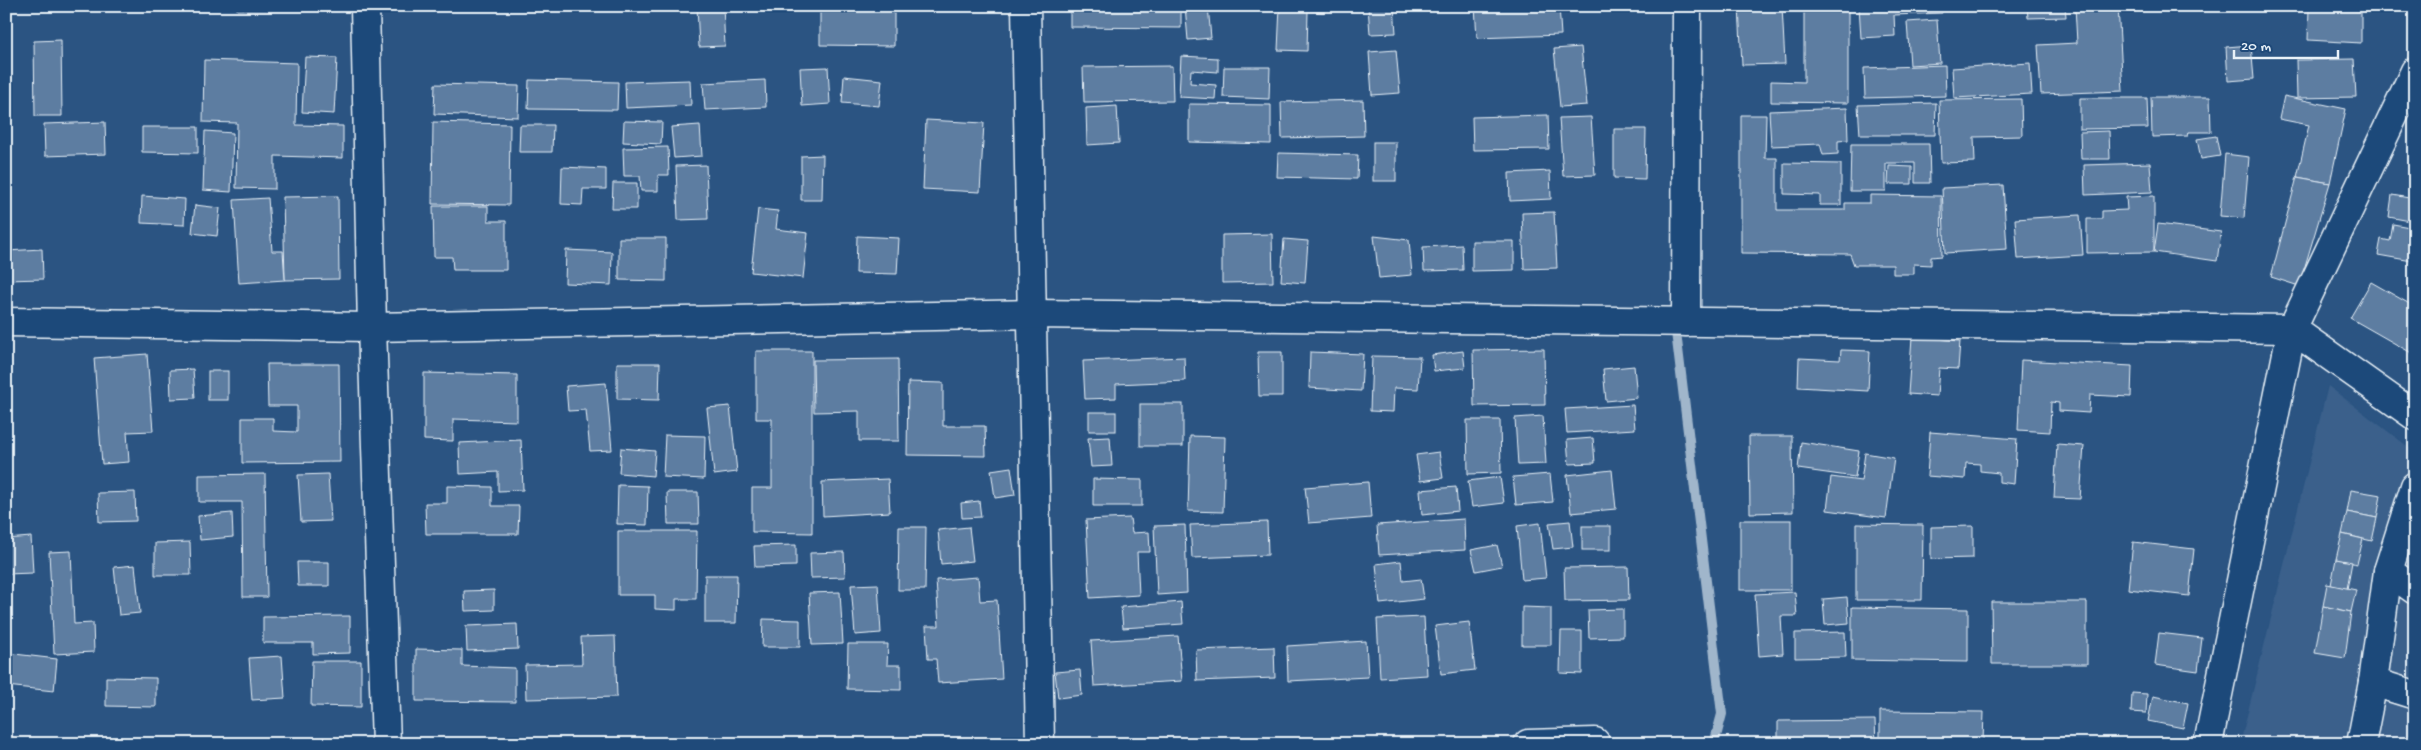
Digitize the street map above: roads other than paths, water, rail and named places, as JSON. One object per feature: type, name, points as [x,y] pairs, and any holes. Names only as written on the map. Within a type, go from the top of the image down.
[{"type":"street","points":[[365,6],[372,327],[386,744]]},
{"type":"street","points":[[1026,6],[1040,744]]},
{"type":"street","points":[[1686,6],[1686,322]]},
{"type":"street","points":[[2208,744],[2292,329],[2415,72]]},
{"type":"street","points":[[6,322],[372,327],[1033,314],[2292,329],[2415,416]]},
{"type":"street","points":[[2361,744],[2373,682],[2388,571],[2415,486]]},
{"type":"street","points":[[2388,571],[2415,590]]},
{"type":"street","points":[[2373,682],[2415,695]]},
{"type":"street","points":[[1528,744],[1595,742]]},
{"type":"waterway","points":[[1676,332],[1722,714],[1714,744]]}]
